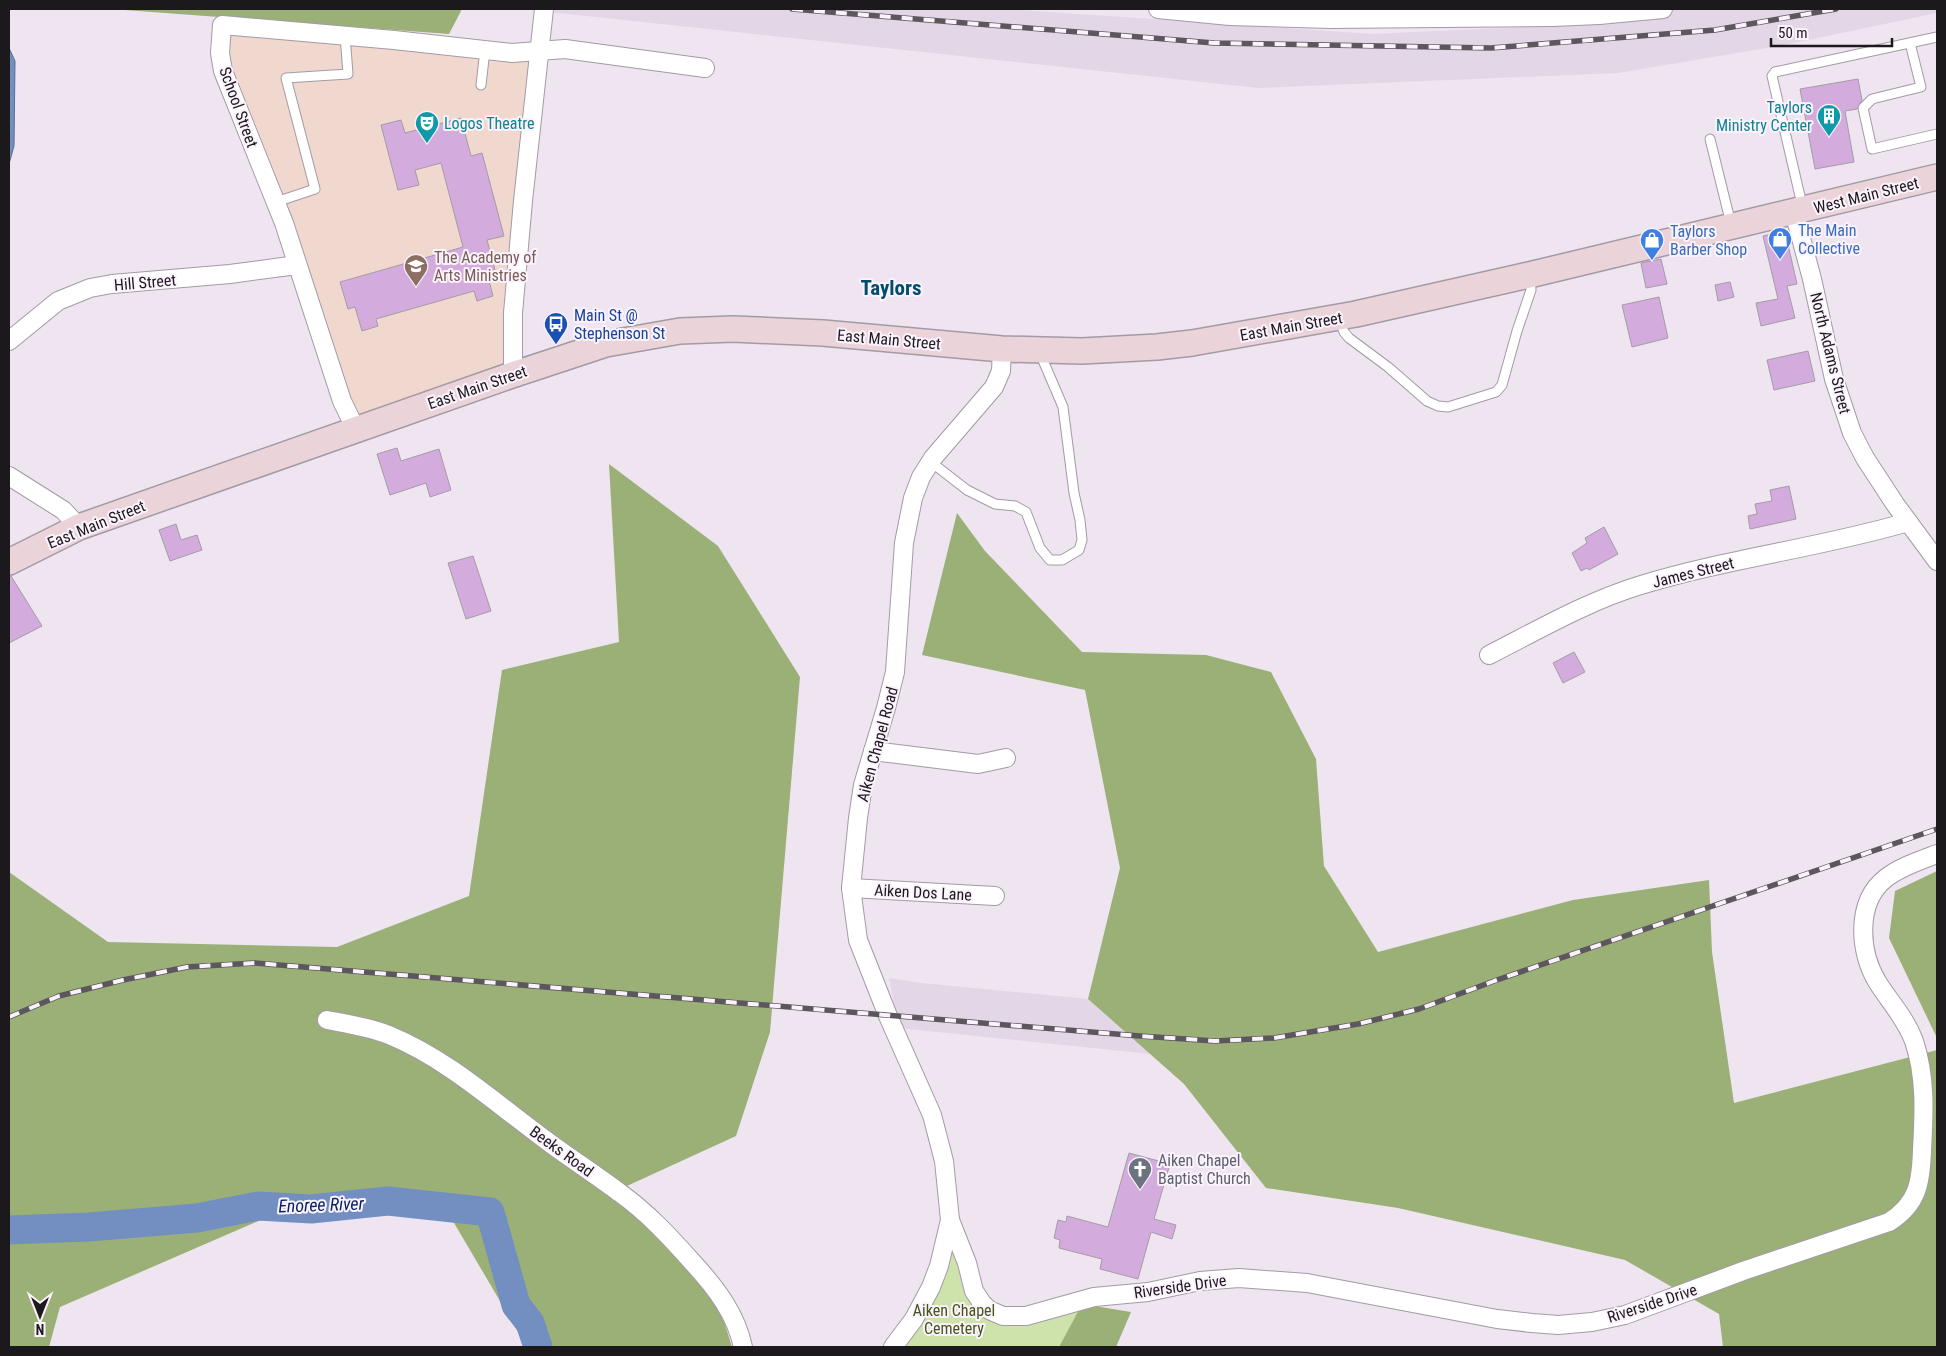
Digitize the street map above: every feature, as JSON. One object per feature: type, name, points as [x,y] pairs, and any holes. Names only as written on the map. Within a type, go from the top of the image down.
[{"type":"street","points":[[514,374],[513,313],[538,51],[544,9]]},
{"type":"street","points":[[1158,9],[1279,19],[1362,14],[1553,17],[1663,9]]},
{"type":"street","name":"School Street","points":[[356,430],[342,401],[276,202],[223,71],[220,53],[222,25],[512,53],[565,49],[706,68]]},
{"type":"street","name":"West Main Street","points":[[1799,211],[1937,177]]},
{"type":"street","name":"East Main Street","points":[[9,562],[79,527],[514,374],[606,344],[680,331],[756,329],[1002,349],[1082,351],[1157,347],[1221,338],[1338,317],[1530,275],[1799,211]]},
{"type":"street","name":"North Adams Street","points":[[1799,211],[1834,379],[1852,433],[1865,458],[1937,561]]},
{"type":"street","name":"Hill Street","points":[[9,341],[58,301],[90,288],[112,284],[230,274],[297,265]]},
{"type":"street","name":"Aiken Chapel Road","points":[[893,1347],[914,1319],[931,1287],[950,1220],[944,1161],[938,1134],[920,1084],[888,1016],[858,940],[851,888],[863,785],[895,672],[900,620],[901,582],[908,517],[913,498],[921,477],[931,462],[994,387],[1001,371],[1002,349]]},
{"type":"street","points":[[9,476],[63,510],[79,527]]},
{"type":"street","name":"James Street","points":[[1489,655],[1586,606],[1640,585],[1722,564],[1864,535],[1908,522]]},
{"type":"street","points":[[873,751],[978,764],[1006,758]]},
{"type":"street","name":"Riverside Drive","points":[[950,1220],[967,1263],[974,1291],[989,1310],[1003,1316],[1026,1316],[1094,1297],[1148,1292],[1200,1281],[1239,1278],[1307,1284],[1497,1319],[1532,1324],[1558,1325],[1592,1322],[1624,1315],[1743,1271],[1889,1222],[1900,1215],[1910,1204],[1919,1183],[1924,1088],[1920,1063],[1913,1039],[1898,1011],[1877,982],[1868,963],[1863,933],[1866,913],[1875,888],[1893,873],[1937,854]]},
{"type":"street","name":"Aiken Dos Lane","points":[[851,888],[995,896]]},
{"type":"street","name":"Beeks Road","points":[[327,1020],[360,1026],[388,1034],[440,1062],[464,1077],[542,1138],[621,1194],[649,1217],[704,1275],[734,1317],[743,1347]]},
{"type":"lane","points":[[276,202],[315,189],[286,78],[348,74],[345,36]]},
{"type":"lane","points":[[1799,211],[1772,76],[1775,72],[1937,37]]},
{"type":"lane","points":[[1910,43],[1921,87],[1872,99],[1863,108],[1872,149],[1937,134]]},
{"type":"lane","points":[[480,85],[485,50]]},
{"type":"lane","points":[[1710,139],[1731,227]]},
{"type":"lane","points":[[1338,317],[1348,338],[1388,367],[1427,401],[1438,406],[1448,407],[1496,392],[1502,385],[1517,331],[1532,290],[1530,275]]},
{"type":"lane","points":[[931,462],[967,490],[995,504],[1015,506],[1026,512],[1040,548],[1050,560],[1062,560],[1079,550],[1082,540],[1080,520],[1074,493],[1063,407],[1038,350]]},
{"type":"shaded area","points":[[521,9],[1005,9],[1372,34],[1568,25],[1674,9],[1937,9],[1937,13],[1784,45],[1618,73],[1259,88]]},
{"type":"shaded area","points":[[222,25],[538,51],[513,374],[356,430],[241,118]]},
{"type":"shaded area","points":[[889,978],[921,983],[1088,999],[1150,1054],[899,1028]]},
{"type":"green space","points":[[111,9],[462,9],[449,34]]},
{"type":"green space","points":[[609,464],[718,546],[800,677],[770,1032],[736,1136],[616,1191],[718,1302],[732,1347],[527,1347],[447,1211],[270,1216],[60,1307],[49,1347],[9,1347],[9,872],[108,942],[337,947],[469,896],[502,670],[619,642]]},
{"type":"green space","points":[[957,513],[985,551],[1082,652],[1206,655],[1271,672],[1316,759],[1324,866],[1378,952],[1573,900],[1709,880],[1712,952],[1734,1103],[1937,1050],[1937,1347],[1723,1347],[1719,1314],[1625,1260],[1398,1208],[1266,1188],[1184,1084],[1088,999],[1120,868],[1085,690],[922,655]]},
{"type":"green space","points":[[1937,871],[1937,1038],[1889,938],[1895,891]]},
{"type":"green space","name":"Aiken Chapel Cemetery","points":[[952,1246],[986,1318],[1082,1304],[1059,1347],[905,1347],[925,1316],[944,1279]]},
{"type":"green space","points":[[1082,1304],[1131,1312],[1116,1347],[1059,1347]]},
{"type":"water","points":[[9,48],[15,61],[14,146],[9,164]]},
{"type":"building","name":"Taylors Ministry Center","points":[[1858,79],[1862,100],[1857,109],[1845,111],[1854,162],[1815,169],[1800,89]]},
{"type":"building","points":[[461,118],[471,156],[482,153],[504,236],[487,240],[495,270],[487,273],[493,296],[477,301],[474,291],[376,319],[378,326],[362,331],[355,307],[348,309],[340,282],[463,247],[441,163],[415,170],[419,185],[398,190],[381,125],[401,120],[405,133]]},
{"type":"building","points":[[1785,231],[1797,284],[1787,286],[1795,318],[1761,326],[1756,303],[1778,299],[1763,236]]},
{"type":"building","points":[[1661,259],[1667,284],[1646,288],[1641,263]]},
{"type":"building","points":[[1730,282],[1734,297],[1718,301],[1715,285]]},
{"type":"building","points":[[1659,297],[1668,338],[1632,347],[1622,305]]},
{"type":"building","points":[[1808,351],[1815,381],[1774,390],[1767,360]]},
{"type":"building","points":[[397,448],[401,461],[439,449],[451,490],[430,497],[426,483],[390,495],[377,454]]},
{"type":"building","points":[[1789,486],[1796,519],[1750,529],[1748,516],[1757,514],[1755,504],[1772,501],[1770,490]]},
{"type":"building","points":[[176,524],[181,540],[197,535],[202,550],[170,561],[159,530]]},
{"type":"building","points":[[1604,527],[1618,554],[1589,570],[1587,568],[1581,571],[1572,553],[1587,543],[1585,538]]},
{"type":"building","points":[[473,556],[491,611],[466,619],[448,563]]},
{"type":"building","points":[[9,576],[11,576],[42,626],[9,643]]},
{"type":"building","points":[[1574,652],[1585,672],[1563,683],[1553,663]]},
{"type":"building","name":"Aiken Chapel Baptist Church","points":[[1129,1153],[1170,1164],[1154,1219],[1176,1225],[1172,1239],[1151,1232],[1138,1279],[1100,1269],[1102,1259],[1059,1248],[1060,1240],[1054,1238],[1058,1220],[1066,1222],[1067,1216],[1108,1227]]},
{"type":"waterway","name":"Enoree River","points":[[9,1230],[89,1227],[197,1218],[258,1206],[311,1209],[388,1201],[490,1212],[516,1305],[530,1323],[538,1347]]},
{"type":"railway","points":[[792,9],[1214,43],[1491,48],[1715,30],[1836,9]]},
{"type":"railway","points":[[9,1017],[59,996],[123,980],[187,967],[255,963],[1140,1036],[1215,1041],[1274,1038],[1358,1024],[1419,1009],[1494,981],[1937,829]]},
{"type":"place","name":"Taylors Ministry Center","points":[[1829,137]]},
{"type":"place","name":"Logos Theatre","points":[[427,144]]},
{"type":"place","name":"The Main Collective","points":[[1780,260]]},
{"type":"place","name":"Taylors Barber Shop","points":[[1652,261]]},
{"type":"place","name":"The Academy of Arts Ministries","points":[[416,287]]},
{"type":"place","name":"Main St @ Stephenson St","points":[[556,345]]},
{"type":"place","name":"Aiken Chapel Baptist Church","points":[[1140,1190]]},
{"type":"district","name":"Taylors","points":[[891,288]]}]
